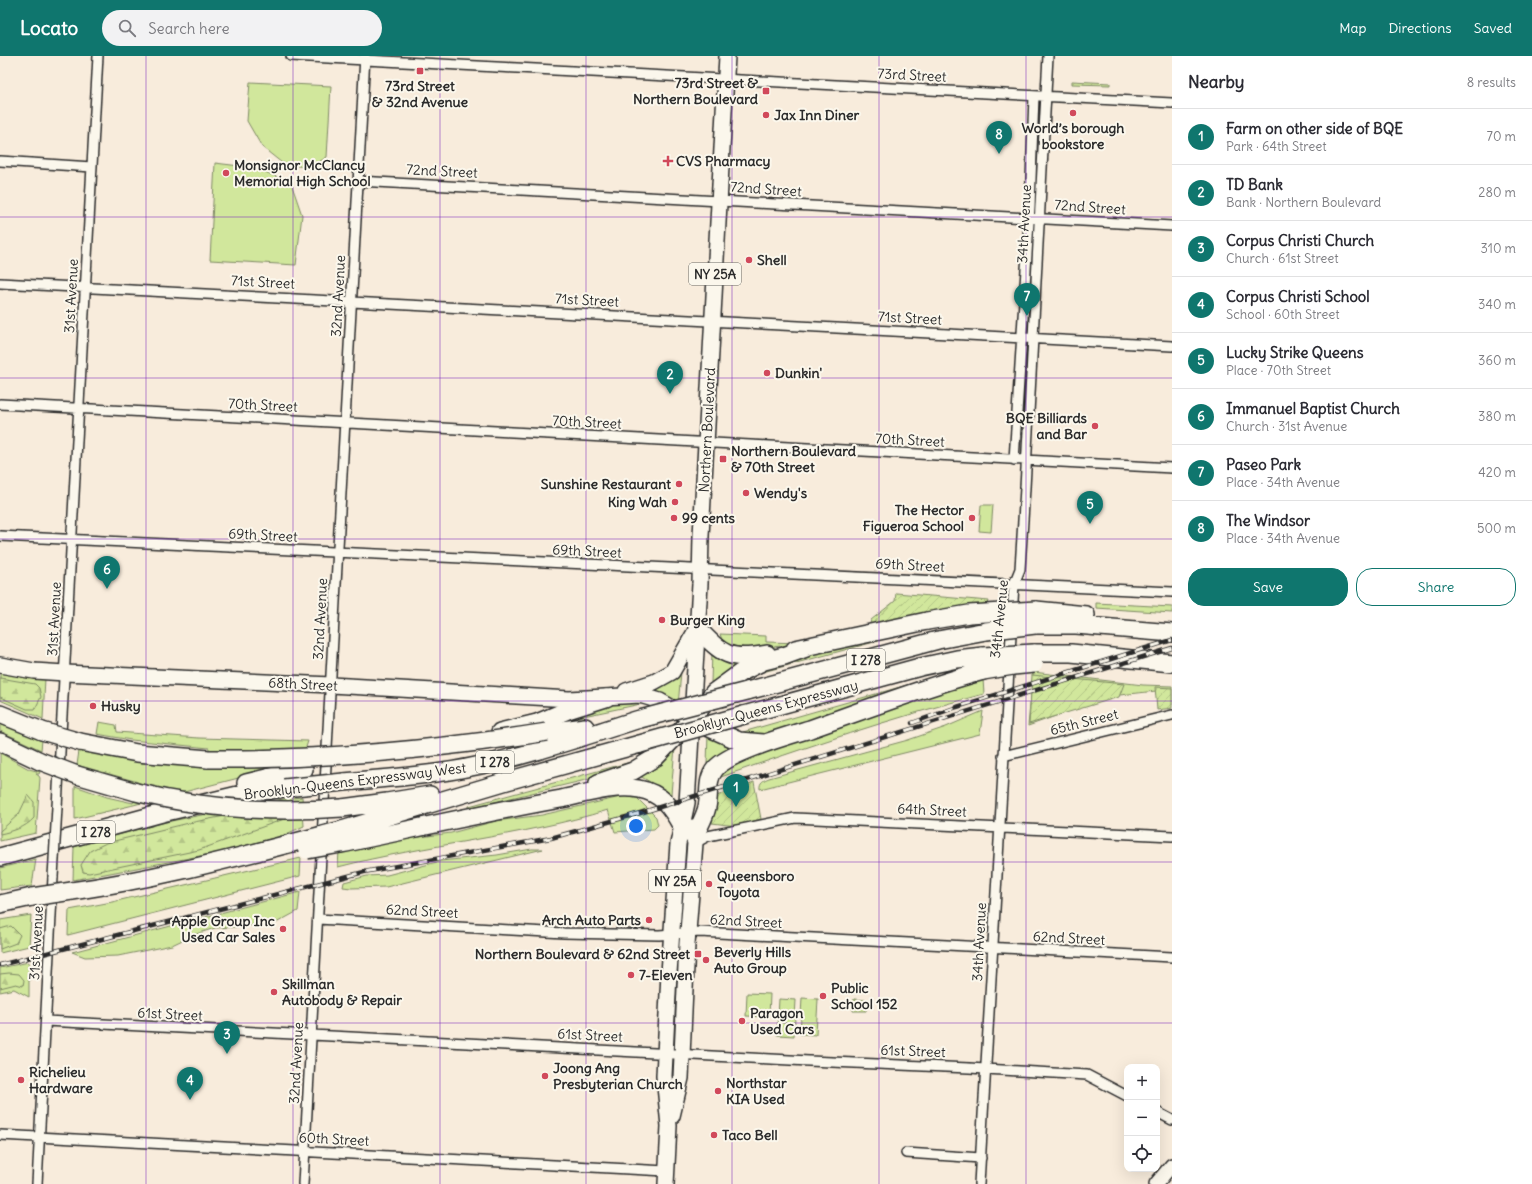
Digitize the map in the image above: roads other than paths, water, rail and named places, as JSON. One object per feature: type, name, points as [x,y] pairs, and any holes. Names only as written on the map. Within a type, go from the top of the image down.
[{"type":"highway","points":[[697,628],[722,652],[732,656],[753,656],[806,648],[861,634],[969,614],[1035,618],[1106,617],[1169,632]]},
{"type":"highway","name":"Brooklyn-Queens Expressway","points":[[640,719],[947,638],[986,631],[1035,618]]},
{"type":"highway","points":[[541,802],[626,774],[640,767],[663,751],[692,720],[714,692],[740,673],[764,661],[806,648]]},
{"type":"highway","points":[[342,837],[614,789],[631,788],[640,789],[655,794],[665,801],[675,812],[690,836],[707,808],[709,780],[715,769],[732,757],[944,682],[983,663],[1013,666],[1034,659],[1118,658],[1172,663]]},
{"type":"highway","name":"Brooklyn-Queens Expressway","points":[[507,781],[920,667],[957,659],[983,663]]},
{"type":"highway","points":[[162,813],[225,788],[304,769],[515,729],[606,698]]},
{"type":"highway","points":[[0,714],[42,731],[80,742],[137,753],[208,758],[316,758],[390,753],[463,745],[640,719]]},
{"type":"highway","name":"Brooklyn-Queens Expressway West","points":[[0,857],[162,813],[242,794],[284,788],[434,773],[471,767],[537,750],[640,719]]},
{"type":"highway","points":[[692,720],[739,741],[768,743]]},
{"type":"highway","points":[[0,742],[40,761],[76,775],[136,792],[178,801],[238,809],[302,810],[342,808],[392,802],[507,781]]},
{"type":"highway","name":"Brooklyn-Queens Expressway West","points":[[0,900],[32,897],[130,882],[342,837],[507,781]]},
{"type":"highway","points":[[0,852],[29,850]]},
{"type":"highway","points":[[0,904],[32,897]]},
{"type":"main road","name":"Northern Boulevard","points":[[669,1126],[681,1078],[688,934],[690,836],[687,803],[727,56]]},
{"type":"main road","points":[[606,698],[668,676],[676,666],[697,628]]},
{"type":"main road","name":"68th Street","points":[[0,665],[34,671],[64,673],[331,685],[569,699],[606,698]]},
{"type":"main road","points":[[606,698],[640,695],[647,696],[668,705],[692,720]]},
{"type":"main road","name":"Northern Boulevard","points":[[666,1178],[669,1126],[664,1076],[678,844],[690,836]]},
{"type":"main road","points":[[1156,1184],[1172,1165]]},
{"type":"street","name":"31st Avenue","points":[[36,1184],[98,56]]},
{"type":"street","name":"73rd Street","points":[[291,56],[365,58],[726,80],[1172,103]]},
{"type":"street","name":"34th Avenue","points":[[1014,460],[1022,339],[1048,56]]},
{"type":"street","name":"32nd Avenue","points":[[303,1184],[365,58]]},
{"type":"street","name":"34th Avenue","points":[[979,1184],[1014,584],[1020,569],[1026,461],[1032,339],[1034,96]]},
{"type":"street","points":[[0,161],[92,167]]},
{"type":"street","name":"72nd Street","points":[[358,181],[1172,226]]},
{"type":"street","name":"71st Street","points":[[0,283],[1172,346]]},
{"type":"street","name":"70th Street","points":[[0,404],[1172,468]]},
{"type":"street","name":"69th Street","points":[[0,536],[1172,592]]},
{"type":"street","name":"65th Street","points":[[1003,756],[1172,715]]},
{"type":"street","name":"64th Street","points":[[690,836],[708,836],[795,818],[1172,836]]},
{"type":"street","name":"62nd Street","points":[[318,919],[564,933],[688,934],[700,932],[1172,957]]},
{"type":"street","name":"61st Street","points":[[46,1021],[312,1036],[1087,1075],[1124,1094]]},
{"type":"street","points":[[1160,1114],[1172,1120]]},
{"type":"street","name":"60th Street","points":[[0,1135],[305,1151],[666,1178]]},
{"type":"street","points":[[906,1153],[980,1158]]},
{"type":"railway","points":[[912,723],[957,707],[1172,640]]},
{"type":"railway","points":[[0,965],[364,872],[551,838],[637,814],[1172,648]]},
{"type":"place","name":"73rd Street & 32nd Avenue","points":[[420,71]]},
{"type":"place","name":"73rd Street & Northern Boulevard","points":[[766,91]]},
{"type":"place","name":"World’s borough bookstore","points":[[1073,113]]},
{"type":"place","name":"Jax Inn Diner","points":[[766,115]]},
{"type":"place","name":"The Windsor","points":[[999,154]]},
{"type":"place","name":"CVS Pharmacy","points":[[668,161]]},
{"type":"place","name":"Monsignor McClancy Memorial High School","points":[[226,173]]},
{"type":"place","name":"Shell","points":[[749,260]]},
{"type":"place","name":"Paseo Park","points":[[1027,316]]},
{"type":"place","name":"Dunkin'","points":[[767,373]]},
{"type":"place","name":"TD Bank","points":[[670,394]]},
{"type":"place","name":"BQE Billiards and Bar","points":[[1095,426]]},
{"type":"place","name":"Northern Boulevard & 70th Street","points":[[723,459]]},
{"type":"place","name":"Sunshine Restaurant","points":[[679,484]]},
{"type":"place","name":"Wendy's","points":[[746,493]]},
{"type":"place","name":"King Wah","points":[[675,502]]},
{"type":"place","name":"99 cents","points":[[674,518]]},
{"type":"place","name":"The Hector Figueroa School","points":[[972,518]]},
{"type":"place","name":"Lucky Strike Queens","points":[[1090,524]]},
{"type":"place","name":"Immanuel Baptist Church","points":[[107,589]]},
{"type":"place","name":"Burger King","points":[[662,620]]},
{"type":"place","name":"Husky","points":[[93,706]]},
{"type":"place","name":"Farm on other side of BQE","points":[[736,807]]},
{"type":"place","name":"Queensboro Toyota","points":[[709,884]]},
{"type":"place","name":"Arch Auto Parts","points":[[649,920]]},
{"type":"place","name":"Apple Group Inc Used Car Sales","points":[[283,929]]},
{"type":"place","name":"Northern Boulevard & 62nd Street","points":[[698,954]]},
{"type":"place","name":"Beverly Hills Auto Group","points":[[706,960]]},
{"type":"place","name":"7-Eleven","points":[[631,975]]},
{"type":"place","name":"Skillman Autobody & Repair","points":[[274,992]]},
{"type":"place","name":"Public School 152","points":[[823,996]]},
{"type":"place","name":"Paragon Used Cars","points":[[742,1021]]},
{"type":"place","name":"Corpus Christi Church","points":[[227,1054]]},
{"type":"place","name":"Joong Ang Presbyterian Church","points":[[545,1076]]},
{"type":"place","name":"Richelieu Hardware","points":[[21,1080]]},
{"type":"place","name":"Northstar KIA Used","points":[[718,1091]]},
{"type":"place","name":"Corpus Christi School","points":[[190,1100]]},
{"type":"place","name":"Taco Bell","points":[[714,1135]]}]
